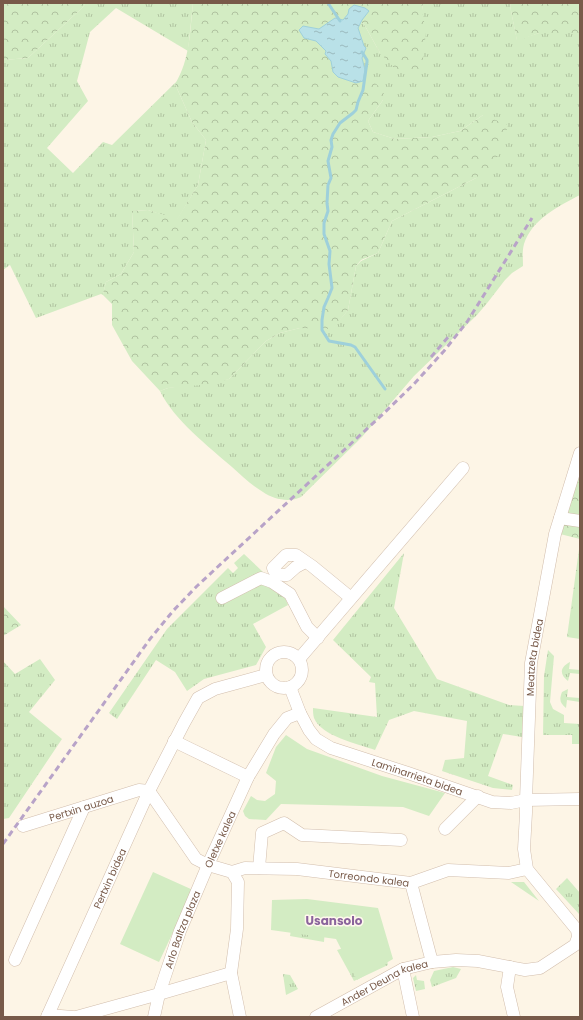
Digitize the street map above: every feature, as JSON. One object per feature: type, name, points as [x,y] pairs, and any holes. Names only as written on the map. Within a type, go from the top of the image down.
[{"type":"street","name":"Meatzeta bidea","points":[[526,800],[531,663],[554,534],[580,453]]},
{"type":"street","points":[[299,659],[463,468]]},
{"type":"street","points":[[560,518],[580,521]]},
{"type":"street","points":[[305,562],[351,598]]},
{"type":"street","points":[[222,598],[261,578],[272,582],[290,594],[307,627],[318,638]]},
{"type":"street","points":[[284,651],[290,652],[299,659],[302,664],[302,670],[299,681],[295,685],[278,688],[269,681],[266,675],[266,664],[273,655],[284,651]]},
{"type":"street","name":"Pertxin bidea","points":[[47,1016],[144,790],[198,698],[215,689],[266,675]]},
{"type":"street","name":"Laminarrieta bidea","points":[[290,687],[300,713],[309,730],[316,739],[332,748],[478,796],[492,802],[511,803],[526,800],[580,799]]},
{"type":"street","name":"Oletxe kalea","points":[[240,1017],[231,973],[237,929],[238,882],[232,872],[208,865],[248,777],[274,734],[287,718],[300,713]]},
{"type":"street","points":[[174,741],[248,777]]},
{"type":"street","points":[[144,790],[196,859],[208,865]]},
{"type":"street","name":"Pertxin auzoa","points":[[23,826],[144,790]]},
{"type":"street","points":[[445,829],[478,796]]},
{"type":"street","points":[[526,800],[524,849],[527,870]]},
{"type":"street","points":[[15,960],[84,807]]},
{"type":"street","points":[[259,868],[262,832],[284,823],[302,835],[401,840]]},
{"type":"street","name":"Arlo Baltza plaza","points":[[154,1017],[159,994],[180,931],[208,865]]},
{"type":"street","name":"Torreondo kalea","points":[[232,872],[245,868],[297,869],[411,883],[448,870],[510,873],[527,870]]},
{"type":"street","name":"Ander Deuna kalea","points":[[316,1017],[334,1012],[403,969],[432,962],[456,960],[478,961],[525,970],[540,968],[575,945],[578,937],[578,930],[527,870]]},
{"type":"street","name":"Ander Deuna kalea","points":[[411,883],[432,962]]},
{"type":"street","points":[[510,967],[507,986],[514,1017]]},
{"type":"street","points":[[403,969],[413,1017]]},
{"type":"street","points":[[76,1017],[231,973]]},
{"type":"street","points":[[47,1016],[73,1017]]},
{"type":"green space","points":[[3,3],[86,3],[28,58],[3,60]]},
{"type":"green space","points":[[86,3],[193,3],[188,51],[116,8],[90,32],[77,81],[88,101],[47,148],[73,173],[103,142],[112,145],[176,82],[175,84],[192,122],[206,140],[198,185],[177,220],[148,210],[132,211],[134,252],[121,274],[106,282],[103,295],[101,294],[36,318],[10,265],[3,270],[3,60],[28,58]]},
{"type":"green space","points":[[193,3],[423,3],[422,10],[426,32],[422,67],[419,72],[411,76],[397,71],[380,53],[364,24],[352,18],[347,71],[375,83],[384,91],[383,100],[368,121],[373,132],[395,139],[432,137],[460,131],[483,115],[508,125],[500,153],[491,166],[476,178],[392,221],[378,253],[361,260],[356,266],[348,310],[333,329],[300,328],[280,333],[266,341],[229,379],[212,384],[168,388],[160,391],[132,361],[112,325],[112,304],[101,293],[103,294],[106,282],[121,274],[134,252],[132,211],[148,210],[177,219],[198,185],[206,140],[192,122],[175,84],[184,65],[190,35]]},
{"type":"green space","points":[[423,3],[510,3],[517,40],[539,33],[580,33],[580,195],[547,214],[533,227],[524,244],[523,266],[512,273],[505,280],[477,315],[414,376],[362,437],[301,497],[291,500],[276,498],[267,494],[246,480],[202,441],[174,412],[160,391],[168,388],[229,379],[266,341],[280,333],[300,328],[333,328],[348,310],[356,266],[361,261],[378,253],[392,221],[476,178],[483,115],[460,131],[432,137],[395,139],[373,132],[368,121],[383,100],[347,71],[352,18],[364,24],[380,53],[422,10]]},
{"type":"green space","points":[[510,3],[580,3],[580,33],[539,33],[517,41]]},
{"type":"green space","points":[[580,470],[580,539],[560,534]]},
{"type":"green space","points":[[580,542],[580,639],[567,637]]},
{"type":"green space","points":[[580,547],[580,637],[569,636]]},
{"type":"green space","points":[[404,553],[394,608],[437,679],[509,705],[524,706],[522,737],[503,734],[488,776],[513,785],[512,790],[493,788],[442,771],[445,760],[464,758],[467,721],[414,711],[389,720],[375,750],[350,742],[324,730],[314,718],[313,708],[377,717],[375,683],[369,682],[371,677],[333,640]]},
{"type":"green space","points":[[244,554],[282,590],[288,605],[253,624],[266,647],[256,665],[204,679],[187,691],[175,672],[156,660],[117,719],[109,713],[167,629],[228,568],[233,573],[238,568],[234,563]]},
{"type":"green space","points":[[3,606],[21,625],[3,636]]},
{"type":"green space","points":[[548,650],[554,656],[550,702],[553,709],[564,715],[564,723],[580,724],[580,744],[572,744],[572,735],[543,735],[544,676]]},
{"type":"green space","points":[[40,659],[55,680],[29,712],[62,739],[9,818],[3,819],[3,661],[15,674]]},
{"type":"green space","points":[[570,662],[569,669],[580,670],[580,674],[570,673],[568,681],[563,676],[562,671],[564,666]]},
{"type":"green space","points":[[568,689],[567,697],[580,698],[580,702],[567,700],[566,708],[561,703],[561,697],[562,692]]},
{"type":"green space","points":[[286,735],[307,749],[382,776],[445,793],[429,816],[403,807],[281,804],[266,820],[249,819],[245,816],[243,811],[251,796],[257,800],[265,801],[275,794],[276,781],[266,773],[276,747]]},
{"type":"green space","points":[[153,872],[193,890],[159,962],[120,944]]},
{"type":"green space","points":[[567,878],[580,893],[579,914],[556,889]]},
{"type":"green space","points":[[511,882],[524,882],[539,901]]},
{"type":"green space","points":[[307,899],[378,908],[393,959],[357,980],[336,939],[271,930],[272,900]]},
{"type":"green space","points":[[292,924],[325,927],[324,942],[290,936]]},
{"type":"green space","points":[[382,938],[388,965],[354,981],[337,950]]},
{"type":"green space","points":[[453,967],[461,969],[456,978],[432,987],[430,980],[434,971]]},
{"type":"green space","points":[[283,974],[290,975],[298,989],[286,995]]},
{"type":"green space","points":[[416,975],[417,980],[424,981],[425,989],[416,991],[413,978]]},
{"type":"water","points":[[354,5],[365,8],[369,11],[358,28],[366,48],[362,58],[365,70],[363,81],[356,83],[338,77],[333,72],[331,61],[325,54],[326,51],[316,41],[304,38],[299,30],[303,26],[319,29],[335,18],[343,20],[348,14],[349,9]]},
{"type":"waterway","points":[[328,3],[340,21]]},
{"type":"waterway","points":[[362,52],[367,62],[363,90],[356,110],[340,123],[331,140],[332,147],[328,161],[331,178],[328,185],[328,211],[324,223],[324,234],[330,251],[329,264],[332,288],[324,307],[322,330],[329,341],[355,347],[385,389]]},
{"type":"railway","points":[[3,844],[150,639],[173,611],[197,586],[414,384],[444,351],[467,322],[532,218]]},
{"type":"railway","points":[[431,357],[449,336]]},
{"type":"district","name":"Usansolo","points":[[334,920]]}]
